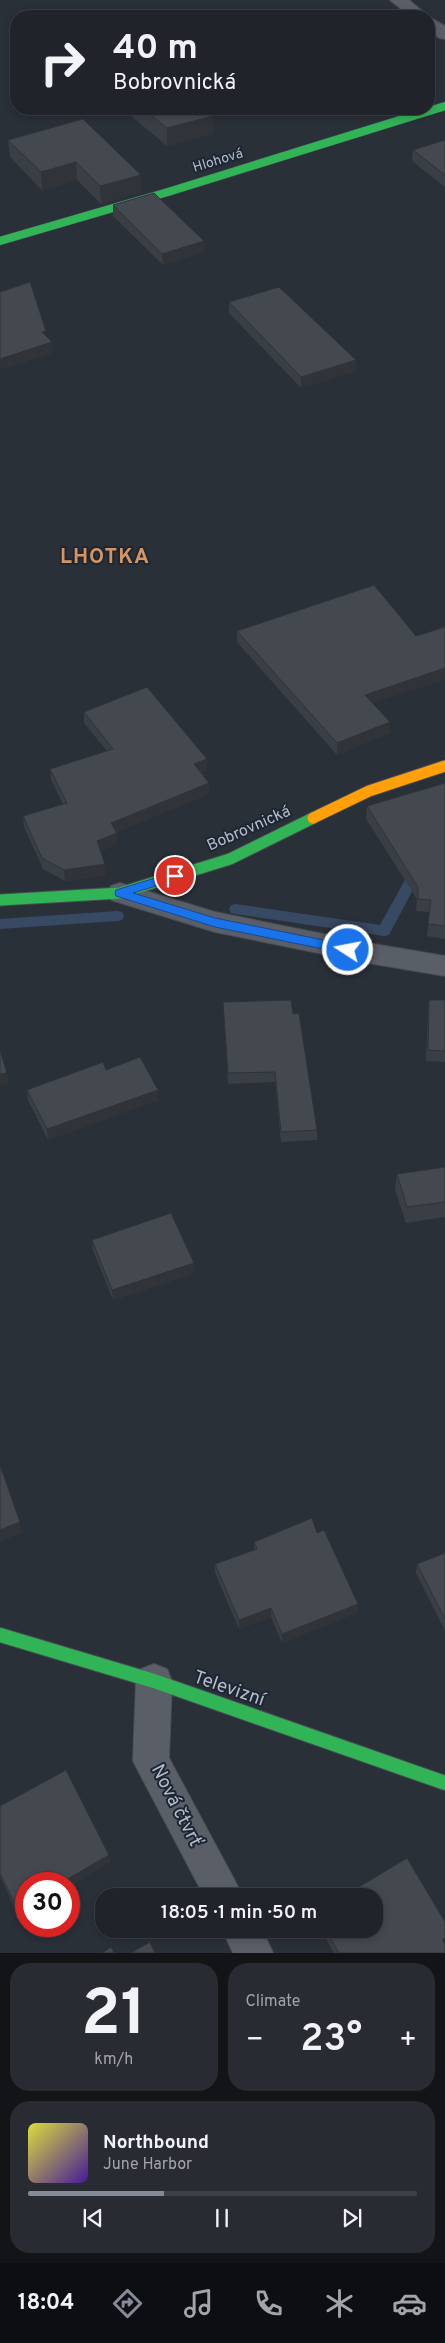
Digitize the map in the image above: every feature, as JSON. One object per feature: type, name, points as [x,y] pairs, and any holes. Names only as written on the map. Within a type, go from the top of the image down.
[{"type":"street","points":[[398,0],[412,10]]},
{"type":"street","name":"Hlohová","points":[[0,241],[168,192],[416,115]]},
{"type":"street","name":"Bobrovnická","points":[[0,900],[120,893],[230,859],[369,791],[445,766]]},
{"type":"street","points":[[120,893],[215,922],[368,953],[445,966]]},
{"type":"street","name":"Televizní","points":[[0,1635],[154,1681],[445,1783]]},
{"type":"street","name":"Nová čtvrť","points":[[154,1681],[152,1761],[220,1888]]},
{"type":"street","points":[[246,1938],[254,1953]]},
{"type":"building","points":[[151,115],[213,116],[167,128]]},
{"type":"building","points":[[83,119],[141,175],[100,186],[76,162],[41,172],[8,140]]},
{"type":"building","points":[[445,140],[445,175],[413,150]]},
{"type":"building","points":[[154,193],[204,241],[162,254],[113,205]]},
{"type":"building","points":[[30,282],[46,331],[42,332],[52,342],[0,359],[0,292]]},
{"type":"building","points":[[279,287],[356,360],[301,377],[229,302]]},
{"type":"building","points":[[374,585],[416,636],[445,627],[445,668],[365,695],[390,722],[337,743],[237,631]]},
{"type":"building","points":[[147,687],[207,759],[194,764],[209,783],[111,823],[117,833],[97,841],[105,864],[64,870],[42,858],[23,816],[67,803],[50,769],[113,749],[84,712]]},
{"type":"building","points":[[445,783],[445,926],[428,924],[431,900],[418,899],[418,887],[367,806]]},
{"type":"building","points":[[291,1000],[293,1014],[299,1013],[317,1130],[281,1132],[275,1072],[228,1073],[223,1002]]},
{"type":"building","points":[[429,1000],[445,1000],[445,1051],[428,1050]]},
{"type":"building","points":[[0,1050],[7,1073],[0,1074]]},
{"type":"building","points":[[140,1057],[158,1090],[47,1129],[27,1090],[103,1062],[106,1070]]},
{"type":"building","points":[[445,1167],[445,1202],[407,1207],[397,1174]]},
{"type":"building","points":[[171,1213],[194,1263],[112,1290],[92,1240]]},
{"type":"building","points":[[0,1465],[20,1522],[0,1530]]},
{"type":"building","points":[[312,1518],[317,1533],[324,1530],[358,1604],[282,1634],[271,1608],[239,1620],[215,1564],[257,1549],[254,1542]]},
{"type":"building","points":[[445,1553],[445,1619],[417,1564]]},
{"type":"building","points":[[66,1770],[109,1855],[80,1872],[15,1872],[15,1904],[0,1873],[0,1806]]},
{"type":"building","points":[[407,1858],[445,1922],[445,1938],[442,1940],[445,1944],[445,1953],[339,1953],[330,1938],[383,1938],[383,1888],[357,1888]]},
{"type":"building","points":[[150,1942],[155,1953],[131,1953]]},
{"type":"building","points":[[111,1947],[114,1953],[102,1953]]},
{"type":"waterway","points":[[236,909],[384,931],[411,881],[445,864]]},
{"type":"waterway","points":[[0,924],[117,916]]},
{"type":"traffic: fast","points":[[435,109],[445,106]]},
{"type":"traffic: fast","points":[[0,241],[168,192],[416,115]]},
{"type":"traffic: fast","points":[[0,900],[120,893],[230,859],[313,818]]},
{"type":"traffic: fast","points":[[0,1635],[154,1681],[445,1783]]},
{"type":"traffic: slow","points":[[313,818],[369,791],[445,766]]},
{"type":"district","name":"LHOTKA","points":[[105,557]]},
{"type":"route","points":[[175,876],[120,893],[215,922],[348,950]]}]
